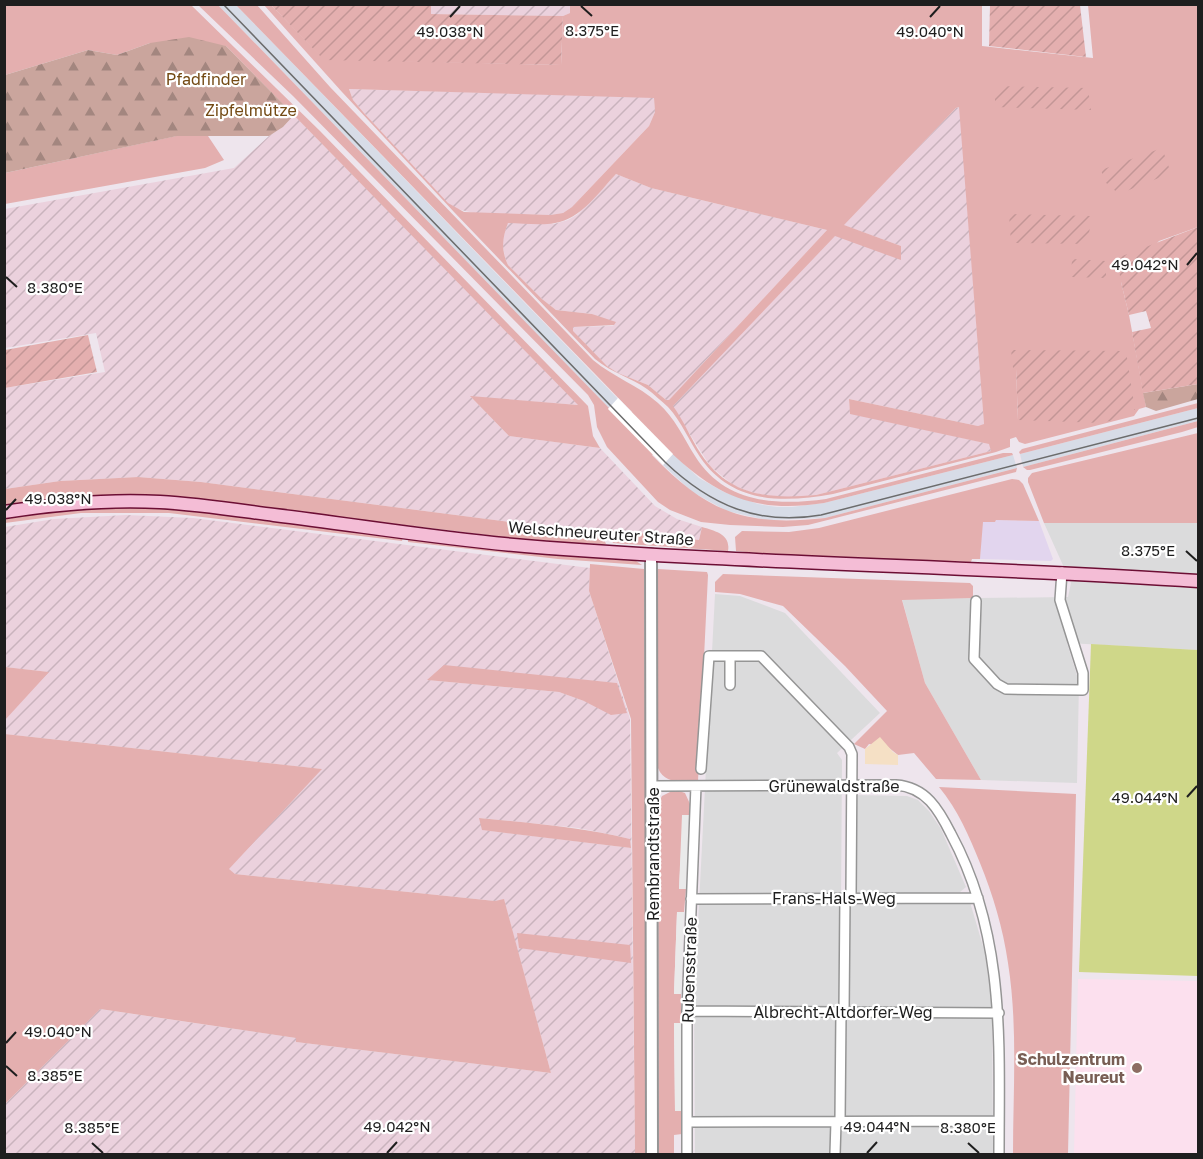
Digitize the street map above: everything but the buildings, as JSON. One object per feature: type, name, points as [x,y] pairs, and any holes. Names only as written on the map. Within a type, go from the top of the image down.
[{"type":"main road","name":"Welschneureuter Straße","points":[[4,512],[84,502],[160,502],[522,546],[796,562],[962,568],[1021,573],[1062,572],[1198,581]]},
{"type":"street","name":"Rembrandtstraße","points":[[651,554],[652,1155]]},
{"type":"street","points":[[976,601],[974,659],[997,684],[1006,689],[1083,690],[1083,673],[1060,600],[1062,572]]},
{"type":"street","points":[[701,769],[709,656],[761,656],[849,747],[852,754],[848,897],[835,1155]]},
{"type":"street","points":[[730,656],[730,685]]},
{"type":"street","name":"Grünewaldstraße","points":[[653,786],[904,786],[925,796],[936,808],[955,840],[978,898],[990,947],[999,1013],[999,1155]]},
{"type":"street","name":"Rubensstraße","points":[[687,1155],[687,1011],[696,786]]},
{"type":"street","name":"Frans-Hals-Weg","points":[[691,899],[978,898]]},
{"type":"street","name":"Albrecht-Altdorfer-Weg","points":[[687,1011],[999,1013]]},
{"type":"street","points":[[687,1122],[999,1121]]},
{"type":"shaded area","points":[[5,5],[191,5],[320,131],[588,406],[593,436],[600,448],[509,436],[470,396],[578,405],[226,46],[150,43],[117,55],[88,50],[5,75]]},
{"type":"shaded area","points":[[198,5],[218,5],[608,409],[632,412],[236,5],[257,5],[330,87],[593,360],[642,391],[664,409],[707,472],[721,484],[753,498],[770,501],[807,501],[826,499],[1003,453],[1013,455],[824,503],[776,506],[755,503],[718,488],[682,463],[664,446],[652,455],[691,490],[710,502],[750,517],[772,520],[825,518],[1017,468],[1016,472],[808,525],[783,527],[701,522],[670,510],[658,502],[607,447],[597,427],[594,405],[588,395],[293,96]]},
{"type":"shaded area","points":[[218,5],[236,5],[618,399],[609,408]]},
{"type":"shaded area","points":[[264,5],[271,5],[324,59],[561,65],[563,16],[570,13],[570,5],[982,5],[982,46],[1093,58],[1088,5],[1198,5],[1198,227],[1159,241],[1121,282],[1146,407],[1139,409],[1134,416],[1025,444],[1019,442],[1016,437],[1010,439],[1010,447],[996,452],[833,494],[777,499],[743,492],[727,484],[713,472],[700,457],[668,407],[647,389],[608,368],[595,359],[342,92]],"holes":[[[349,89],[654,98],[655,112],[649,126],[572,207],[563,213],[550,215],[464,212],[448,203],[353,100]],[[959,107],[984,424],[978,426],[849,399],[850,414],[989,444],[991,451],[816,495],[767,495],[738,487],[712,468],[701,454],[673,406],[835,236],[901,260],[901,246],[844,225]],[[616,174],[651,188],[827,230],[669,400],[666,400],[648,385],[607,366],[573,331],[573,327],[614,325],[616,322],[592,314],[556,310],[508,265],[504,254],[504,234],[508,223],[555,223],[573,216]],[[1016,368],[1125,410],[1126,416],[1018,420]]]},
{"type":"shaded area","points":[[271,5],[431,5],[431,14],[563,16],[561,65],[324,60]]},
{"type":"shaded area","points":[[431,5],[570,5],[570,13],[563,16],[430,14]]},
{"type":"shaded area","points":[[990,5],[1080,5],[1086,57],[989,46]]},
{"type":"shaded area","points":[[995,86],[1088,88],[1091,110],[995,107]]},
{"type":"shaded area","points":[[349,89],[654,97],[655,112],[649,126],[572,207],[563,213],[550,215],[474,213],[448,204],[364,113],[353,100]]},
{"type":"shaded area","points":[[960,107],[984,425],[978,426],[849,399],[850,413],[990,444],[991,451],[816,495],[789,498],[768,496],[733,485],[710,466],[672,406],[835,235],[901,246],[843,225],[956,108]]},
{"type":"shaded area","points":[[294,115],[579,405],[471,397],[509,436],[600,448],[655,506],[677,519],[702,527],[699,540],[604,529],[594,533],[201,482],[138,477],[60,481],[5,489],[5,388],[105,372],[96,333],[5,348],[5,209],[234,168]]},
{"type":"shaded area","points":[[176,136],[208,136],[224,160],[205,168],[5,204],[5,173]]},
{"type":"shaded area","points":[[1162,148],[1171,173],[1119,194],[1105,182],[1101,170]]},
{"type":"shaded area","points":[[616,174],[651,188],[827,230],[669,400],[648,385],[607,366],[572,331],[573,327],[614,326],[592,314],[556,310],[508,265],[505,258],[502,240],[508,222],[554,224],[568,220],[578,214]]},
{"type":"shaded area","points":[[1009,214],[1091,216],[1088,244],[1011,243]]},
{"type":"shaded area","points":[[1198,227],[1198,384],[1143,393],[1132,332],[1151,328],[1146,311],[1129,315],[1117,258]]},
{"type":"shaded area","points":[[1072,259],[1106,261],[1106,278],[1071,277]]},
{"type":"shaded area","points":[[88,335],[97,372],[5,388],[5,350]]},
{"type":"shaded area","points":[[1011,350],[1126,351],[1135,410],[1126,410],[1126,417],[1101,423],[1018,420],[1016,369],[1013,368]]},
{"type":"shaded area","points":[[1198,403],[1198,408],[1020,454],[1019,452],[1022,449]]},
{"type":"shaded area","points":[[1198,408],[1198,421],[1023,467],[1020,454]]},
{"type":"shaded area","points":[[1198,421],[1198,427],[1182,432],[1030,470],[1023,467]]},
{"type":"shaded area","points":[[1198,433],[1198,523],[1044,523],[1028,482],[1032,473]]},
{"type":"shaded area","points":[[673,454],[699,478],[724,492],[758,504],[777,507],[824,503],[1013,455],[1017,468],[825,518],[766,520],[727,511],[692,492],[663,465]]},
{"type":"shaded area","points":[[138,477],[201,482],[594,533],[604,529],[699,540],[702,527],[725,537],[728,551],[613,543],[606,535],[603,537],[606,544],[513,538],[164,496],[85,497],[5,507],[5,489],[60,481]]},
{"type":"shaded area","points":[[1012,479],[1019,480],[1023,484],[1039,521],[983,522],[980,559],[972,559],[971,562],[796,557],[736,551],[735,537],[742,531],[789,532],[819,528]]},
{"type":"shaded area","points":[[124,507],[197,511],[403,537],[402,541],[169,513],[81,513],[5,523],[5,519],[82,508]]},
{"type":"shaded area","points":[[126,515],[193,518],[590,568],[589,591],[630,719],[635,1154],[5,1154],[5,1104],[99,1009],[296,1038],[296,1042],[551,1073],[504,900],[495,901],[235,874],[228,869],[321,769],[5,734],[4,720],[48,672],[5,667],[5,527],[54,519]],"holes":[[[571,679],[617,683],[584,701],[559,692],[428,680]],[[480,818],[578,828],[630,839],[631,848],[483,830]]]},
{"type":"shaded area","points":[[996,520],[1039,521],[1053,559],[1051,561],[980,559],[982,522],[995,522]]},
{"type":"shaded area","points":[[1044,523],[1198,523],[1198,650],[1067,643],[1079,682],[1077,783],[981,780],[925,683],[902,599],[1068,597],[1071,583]]},
{"type":"shaded area","points":[[408,537],[558,555],[636,561],[642,565],[558,559],[408,542]]},
{"type":"shaded area","points":[[590,564],[644,569],[648,1154],[635,1154],[631,719],[589,591]]},
{"type":"shaded area","points":[[658,569],[707,572],[708,575],[698,781],[670,780],[658,768]]},
{"type":"shaded area","points":[[723,574],[970,583],[973,586],[973,598],[902,600],[925,683],[981,780],[936,779],[914,753],[898,755],[888,747],[869,744],[865,749],[854,744],[887,711],[845,666],[783,606],[740,594],[715,592],[715,582]]},
{"type":"shaded area","points":[[715,594],[740,596],[785,613],[880,713],[837,753],[842,760],[841,905],[970,902],[985,953],[992,1005],[993,1154],[695,1154],[694,1001]]},
{"type":"shaded area","points":[[444,665],[617,683],[627,713],[611,715],[584,701],[559,692],[427,680]]},
{"type":"shaded area","points":[[4,667],[49,672],[5,720]]},
{"type":"shaded area","points":[[5,734],[322,769],[229,869],[235,874],[495,901],[504,899],[551,1073],[296,1042],[296,1038],[100,1009],[5,1104]]},
{"type":"shaded area","points":[[880,737],[898,755],[898,765],[865,764],[865,749]]},
{"type":"shaded area","points":[[939,787],[1076,794],[1068,1154],[1013,1154],[1013,1011],[1003,937],[989,887],[972,843],[957,814]]},
{"type":"shaded area","points":[[672,791],[685,793],[690,804],[689,815],[683,815],[679,889],[686,889],[684,912],[677,912],[674,993],[681,994],[681,1023],[674,1023],[675,1111],[682,1111],[682,1134],[674,1135],[674,1154],[659,1154],[658,804],[662,796]]},
{"type":"shaded area","points":[[852,795],[907,796],[918,800],[941,829],[966,887],[960,892],[887,894],[852,892]]},
{"type":"shaded area","points":[[682,815],[689,815],[686,889],[679,889]]},
{"type":"shaded area","points":[[479,818],[593,831],[630,839],[631,848],[482,830]]},
{"type":"shaded area","points":[[677,912],[684,912],[681,994],[674,994]]},
{"type":"shaded area","points":[[517,933],[630,945],[631,963],[519,948]]},
{"type":"shaded area","name":"Schulzentrum Neureut","points":[[1078,979],[1198,981],[1198,1154],[1074,1154]]},
{"type":"shaded area","points":[[674,1023],[681,1023],[682,1111],[675,1111]]},
{"type":"green space","points":[[189,37],[226,46],[294,115],[283,127],[269,136],[177,136],[5,173],[5,75],[88,50],[117,55],[150,43]]},
{"type":"green space","points":[[1198,384],[1198,399],[1156,411],[1146,407],[1143,393]]},
{"type":"green space","points":[[1091,644],[1198,650],[1198,976],[1079,972]]},
{"type":"pier","points":[[618,398],[673,454],[663,465],[608,409]]},
{"type":"tram line","points":[[223,4],[665,462],[700,490],[736,509],[776,517],[798,518],[821,515],[1198,418]]},
{"type":"place","name":"Schulzentrum Neureut","points":[[1137,1068]]},
{"type":"park label","name":"Pfadfinder","points":[[206,79]]},
{"type":"park label","name":"Zipfelmütze","points":[[251,110]]}]
